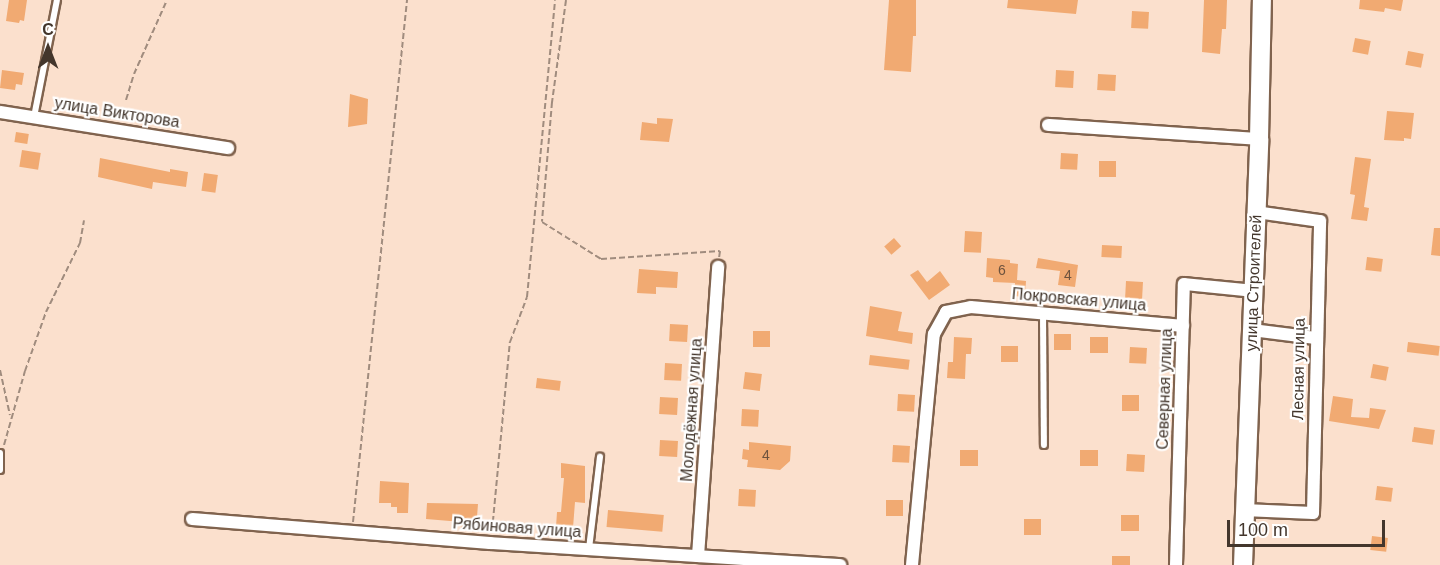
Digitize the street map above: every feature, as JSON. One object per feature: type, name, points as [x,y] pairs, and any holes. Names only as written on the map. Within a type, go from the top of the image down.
[{"type":"main road","name":"улица Строителей","points":[[1243,565],[1260,139],[1262,0]]},
{"type":"street","name":"улица Викторова","points":[[0,112],[228,148]]},
{"type":"street","points":[[1048,124],[1260,139]]},
{"type":"street","name":"Лесная улица","points":[[1244,510],[1313,513],[1315,338],[1320,221],[1256,212]]},
{"type":"street","name":"Молодёжная улица","points":[[698,556],[718,267]]},
{"type":"street","name":"Северная улица","points":[[1176,565],[1184,284],[1254,291]]},
{"type":"street","name":"Покровская улица","points":[[912,565],[934,334],[946,312],[971,307],[1183,326]]},
{"type":"street","points":[[1252,330],[1315,338]]},
{"type":"street","name":"Рябиновая улица","points":[[192,519],[490,543],[840,565]]},
{"type":"lane","points":[[34,117],[57,0]]},
{"type":"lane","points":[[1043,314],[1044,445]]},
{"type":"lane","points":[[0,470],[1,455]]},
{"type":"lane","points":[[589,549],[600,457]]},
{"type":"path","points":[[126,100],[134,74],[167,0]]},
{"type":"path","points":[[352,533],[407,0]]},
{"type":"path","points":[[490,543],[510,342],[527,297],[555,0]]},
{"type":"path","points":[[566,0],[552,102],[542,222],[601,259],[720,251],[718,267]]},
{"type":"path","points":[[1,455],[10,418],[46,312],[80,243],[84,220]]},
{"type":"path","points":[[0,370],[10,418]]},
{"type":"building","points":[[9,0],[27,0],[24,21],[20,20],[19,23],[6,21]]},
{"type":"building","points":[[889,0],[916,0],[916,36],[913,36],[911,72],[884,70]]},
{"type":"building","points":[[1008,0],[1078,0],[1076,14],[1007,8]]},
{"type":"building","points":[[1204,0],[1227,0],[1226,29],[1222,29],[1220,54],[1202,52]]},
{"type":"building","points":[[1360,0],[1403,0],[1401,11],[1385,8],[1384,12],[1359,9]]},
{"type":"building","points":[[1132,11],[1149,12],[1148,29],[1131,28]]},
{"type":"building","points":[[1355,38],[1371,41],[1368,55],[1352,52]]},
{"type":"building","points":[[1408,51],[1424,54],[1421,68],[1405,65]]},
{"type":"building","points":[[2,70],[24,73],[22,85],[16,84],[15,90],[0,88]]},
{"type":"building","points":[[1056,70],[1074,71],[1073,88],[1055,87]]},
{"type":"building","points":[[1098,74],[1116,75],[1115,91],[1097,90]]},
{"type":"building","points":[[350,94],[368,99],[367,124],[348,127]]},
{"type":"building","points":[[1387,111],[1414,113],[1411,139],[1384,140]]},
{"type":"building","points":[[657,118],[673,119],[669,142],[640,140],[642,122],[657,124]]},
{"type":"building","points":[[16,132],[29,134],[27,144],[14,142]]},
{"type":"building","points":[[22,150],[41,153],[38,170],[19,167]]},
{"type":"building","points":[[1061,153],[1078,154],[1077,170],[1060,169]]},
{"type":"building","points":[[1355,157],[1371,159],[1364,207],[1369,208],[1367,221],[1351,219],[1355,195],[1350,194]]},
{"type":"building","points":[[100,158],[170,172],[170,169],[188,172],[186,187],[153,182],[152,189],[98,177]]},
{"type":"building","points":[[1099,161],[1116,161],[1116,177],[1099,177]]},
{"type":"building","points":[[204,173],[218,175],[215,193],[201,191]]},
{"type":"building","points":[[1434,228],[1440,228],[1440,256],[1431,255]]},
{"type":"building","points":[[965,231],[982,232],[981,253],[964,252]]},
{"type":"building","points":[[894,238],[901,246],[891,255],[884,247]]},
{"type":"building","points":[[1102,245],[1122,246],[1121,258],[1101,257]]},
{"type":"building","points":[[1367,257],[1383,259],[1381,272],[1365,270]]},
{"type":"building","points":[[987,258],[1010,260],[1010,263],[1018,264],[1017,280],[1026,281],[1025,297],[1014,296],[1015,283],[993,282],[993,278],[986,277]]},
{"type":"building","points":[[1038,258],[1078,265],[1075,287],[1058,285],[1060,271],[1036,268]]},
{"type":"building","points":[[639,269],[678,272],[677,288],[656,287],[656,294],[637,293]]},
{"type":"building","points":[[918,270],[927,282],[940,271],[950,285],[929,300],[910,275]]},
{"type":"building","points":[[1126,281],[1143,282],[1142,299],[1125,298]]},
{"type":"building","points":[[870,306],[902,312],[898,331],[913,333],[912,344],[866,336]]},
{"type":"building","points":[[670,324],[688,325],[687,342],[669,341]]},
{"type":"building","points":[[753,331],[770,331],[770,347],[753,347]]},
{"type":"building","points":[[1054,334],[1071,334],[1071,350],[1054,350]]},
{"type":"building","points":[[954,337],[972,338],[971,354],[966,354],[965,379],[947,378],[948,362],[953,362]]},
{"type":"building","points":[[1090,337],[1108,337],[1108,353],[1090,353]]},
{"type":"building","points":[[1408,342],[1440,346],[1439,356],[1407,352]]},
{"type":"building","points":[[1001,346],[1018,346],[1018,362],[1001,362]]},
{"type":"building","points":[[1130,347],[1147,348],[1146,364],[1129,363]]},
{"type":"building","points":[[870,355],[910,360],[908,370],[869,365]]},
{"type":"building","points":[[665,363],[682,364],[681,381],[664,380]]},
{"type":"building","points":[[1373,364],[1389,367],[1386,381],[1370,378]]},
{"type":"building","points":[[745,372],[762,374],[760,391],[743,389]]},
{"type":"building","points":[[537,378],[561,381],[560,391],[536,388]]},
{"type":"building","points":[[898,394],[915,395],[914,412],[897,411]]},
{"type":"building","points":[[1122,395],[1139,395],[1139,411],[1122,411]]},
{"type":"building","points":[[1333,396],[1353,399],[1351,417],[1369,418],[1370,408],[1386,410],[1379,429],[1329,421]]},
{"type":"building","points":[[660,397],[678,398],[677,415],[659,414]]},
{"type":"building","points":[[742,409],[759,410],[758,427],[741,426]]},
{"type":"building","points":[[1414,427],[1435,430],[1433,445],[1412,442]]},
{"type":"building","points":[[660,440],[678,441],[677,457],[659,456]]},
{"type":"building","points":[[749,442],[791,446],[790,461],[780,470],[747,467],[748,460],[742,459],[743,449],[749,450]]},
{"type":"building","points":[[893,445],[910,446],[909,463],[892,462]]},
{"type":"building","points":[[960,450],[978,450],[978,466],[960,466]]},
{"type":"building","points":[[1080,450],[1098,450],[1098,466],[1080,466]]},
{"type":"building","points":[[1127,454],[1145,455],[1144,472],[1126,471]]},
{"type":"building","points":[[561,463],[585,466],[585,503],[575,502],[573,528],[556,527],[557,512],[561,512],[564,478],[561,478]]},
{"type":"building","points":[[380,481],[409,483],[408,513],[397,513],[397,507],[391,507],[391,503],[379,503]]},
{"type":"building","points":[[1377,486],[1393,488],[1391,502],[1375,500]]},
{"type":"building","points":[[739,489],[756,490],[755,507],[738,506]]},
{"type":"building","points":[[886,500],[903,500],[903,516],[886,516]]},
{"type":"building","points":[[427,503],[478,504],[476,530],[461,529],[462,522],[426,519]]},
{"type":"building","points":[[608,510],[664,515],[662,532],[607,527]]},
{"type":"building","points":[[1121,515],[1139,515],[1139,531],[1121,531]]},
{"type":"building","points":[[1024,519],[1041,519],[1041,535],[1024,535]]},
{"type":"building","points":[[1372,536],[1388,538],[1386,552],[1370,550]]},
{"type":"building","points":[[1112,556],[1130,556],[1130,565],[1112,565]]}]
